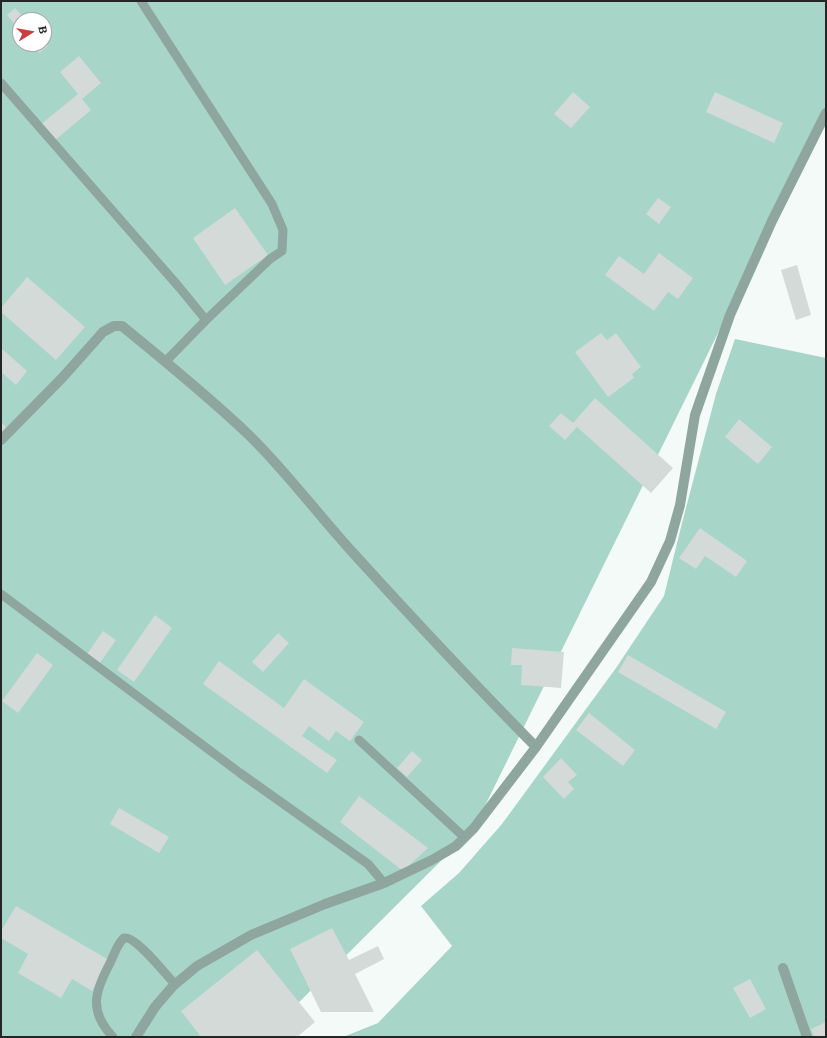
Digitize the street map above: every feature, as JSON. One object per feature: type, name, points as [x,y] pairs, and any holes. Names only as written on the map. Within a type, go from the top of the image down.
[{"type":"street","points":[[136,1037],[155,1007],[175,984],[197,966],[251,935],[325,904],[384,883],[432,860],[456,846],[474,828],[536,747],[652,582],[667,548],[680,505],[695,416],[730,314],[772,221],[826,113]]},
{"type":"street","points":[[1,440],[63,377],[103,332],[109,328],[122,326],[166,361],[268,455],[355,555],[475,686],[536,747]]},
{"type":"street","points":[[783,968],[807,1037]]},
{"type":"lane","points":[[141,1],[272,204],[283,230],[282,251],[270,259],[206,320],[166,361]]},
{"type":"lane","points":[[1,83],[206,320]]},
{"type":"lane","points":[[1,594],[240,773],[368,864],[384,883]]},
{"type":"lane","points":[[359,740],[464,837]]},
{"type":"lane","points":[[113,1037],[108,1032],[101,1019],[96,1002],[96,996],[106,969],[124,938],[130,938],[142,948],[175,984]]},
{"type":"green space","points":[[1,1],[826,1],[826,114],[474,828],[264,1037],[1,1037]]},
{"type":"green space","points":[[735,339],[826,358],[826,1037],[343,1037],[378,1023],[452,946],[421,906],[459,873],[502,824],[616,668],[664,596],[716,394]]},
{"type":"building","points":[[15,8],[19,12],[12,12],[12,21],[7,15]]},
{"type":"building","points":[[79,56],[101,83],[82,99],[91,110],[54,141],[40,125],[78,94],[60,72]]},
{"type":"building","points":[[573,92],[590,107],[571,128],[554,114]]},
{"type":"building","points":[[715,92],[783,123],[774,143],[706,112]]},
{"type":"building","points":[[658,198],[671,207],[659,224],[646,214]]},
{"type":"building","points":[[235,208],[268,255],[225,285],[193,238]]},
{"type":"building","points":[[659,253],[693,278],[678,299],[668,292],[654,311],[605,275],[619,256],[644,274]]},
{"type":"building","points":[[797,265],[811,315],[796,320],[781,270]]},
{"type":"building","points":[[27,277],[85,327],[56,360],[1,312],[1,308]]},
{"type":"building","points":[[601,333],[607,340],[616,333],[641,367],[632,374],[634,378],[608,397],[575,352]]},
{"type":"building","points":[[1,348],[27,371],[16,385],[1,372]]},
{"type":"building","points":[[595,398],[673,468],[651,493],[577,427],[565,440],[549,426],[561,413],[573,423]]},
{"type":"building","points":[[739,419],[772,447],[758,464],[725,437]]},
{"type":"building","points":[[1,422],[6,427],[1,433]]},
{"type":"building","points":[[700,528],[747,561],[736,577],[705,556],[696,569],[679,558]]},
{"type":"building","points":[[155,615],[172,628],[134,682],[117,670]]},
{"type":"building","points":[[103,631],[116,640],[100,663],[87,654]]},
{"type":"building","points":[[278,633],[289,643],[263,672],[252,662]]},
{"type":"building","points":[[512,648],[564,652],[561,688],[521,685],[522,665],[511,665]]},
{"type":"building","points":[[37,653],[53,665],[18,713],[2,701]]},
{"type":"building","points":[[628,655],[726,712],[716,729],[618,672]]},
{"type":"building","points":[[219,661],[284,708],[304,679],[364,722],[350,741],[336,731],[329,741],[309,726],[302,736],[337,760],[327,773],[203,684]]},
{"type":"building","points":[[589,713],[635,750],[623,766],[576,730]]},
{"type":"building","points":[[412,751],[422,760],[407,777],[397,768]]},
{"type":"building","points":[[561,758],[577,775],[568,782],[574,789],[564,799],[543,777]]},
{"type":"building","points":[[359,796],[428,848],[403,871],[340,822]]},
{"type":"building","points":[[119,808],[169,837],[159,853],[110,824]]},
{"type":"building","points":[[16,906],[109,960],[92,991],[72,979],[61,998],[18,973],[28,954],[1,938],[1,931]]},
{"type":"building","points":[[332,928],[349,960],[378,946],[384,959],[355,974],[374,1012],[321,1012],[290,949]]},
{"type":"building","points":[[257,950],[315,1022],[297,1037],[201,1037],[181,1011]]},
{"type":"building","points":[[750,979],[766,1009],[750,1018],[733,988]]},
{"type":"building","points":[[826,1022],[826,1037],[814,1037],[811,1029]]}]
